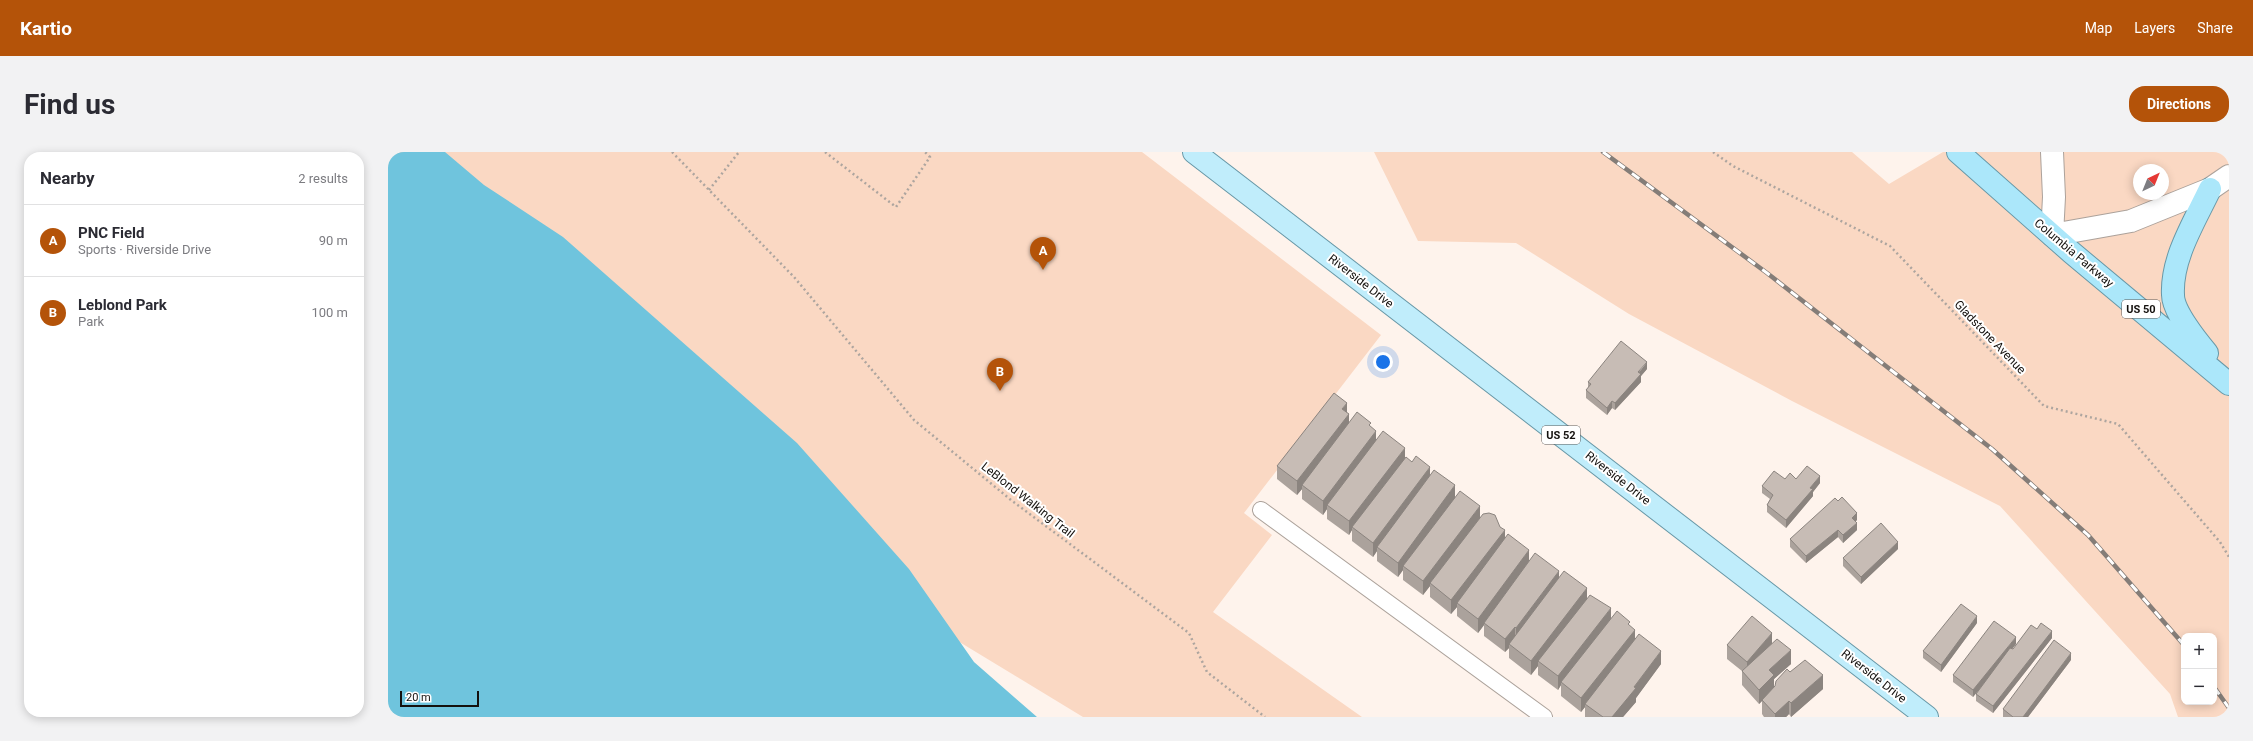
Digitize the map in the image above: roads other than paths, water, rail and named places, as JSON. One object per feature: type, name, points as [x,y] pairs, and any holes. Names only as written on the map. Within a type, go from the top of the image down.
[{"type":"highway","name":"Columbia Parkway","points":[[1958,152],[2052,235],[2229,384]]},
{"type":"highway","points":[[2210,189],[2187,238],[2176,267],[2173,296],[2188,331],[2229,380]]},
{"type":"main road","name":"Riverside Drive","points":[[1194,152],[1927,717]]},
{"type":"street","points":[[2052,152],[2054,182],[2052,235],[2131,221],[2210,189],[2229,176]]},
{"type":"lane","points":[[1261,510],[1544,717]]},
{"type":"water","points":[[388,152],[445,152],[484,185],[563,237],[797,443],[909,569],[974,662],[1037,717],[388,717]]},
{"type":"railway","points":[[1603,152],[1767,273],[1992,449],[2088,535],[2181,642]]},
{"type":"railway","points":[[2217,691],[2229,708]]},
{"type":"place","name":"PNC Field","points":[[1043,270]]},
{"type":"place","name":"Leblond Park","points":[[1000,391]]}]
